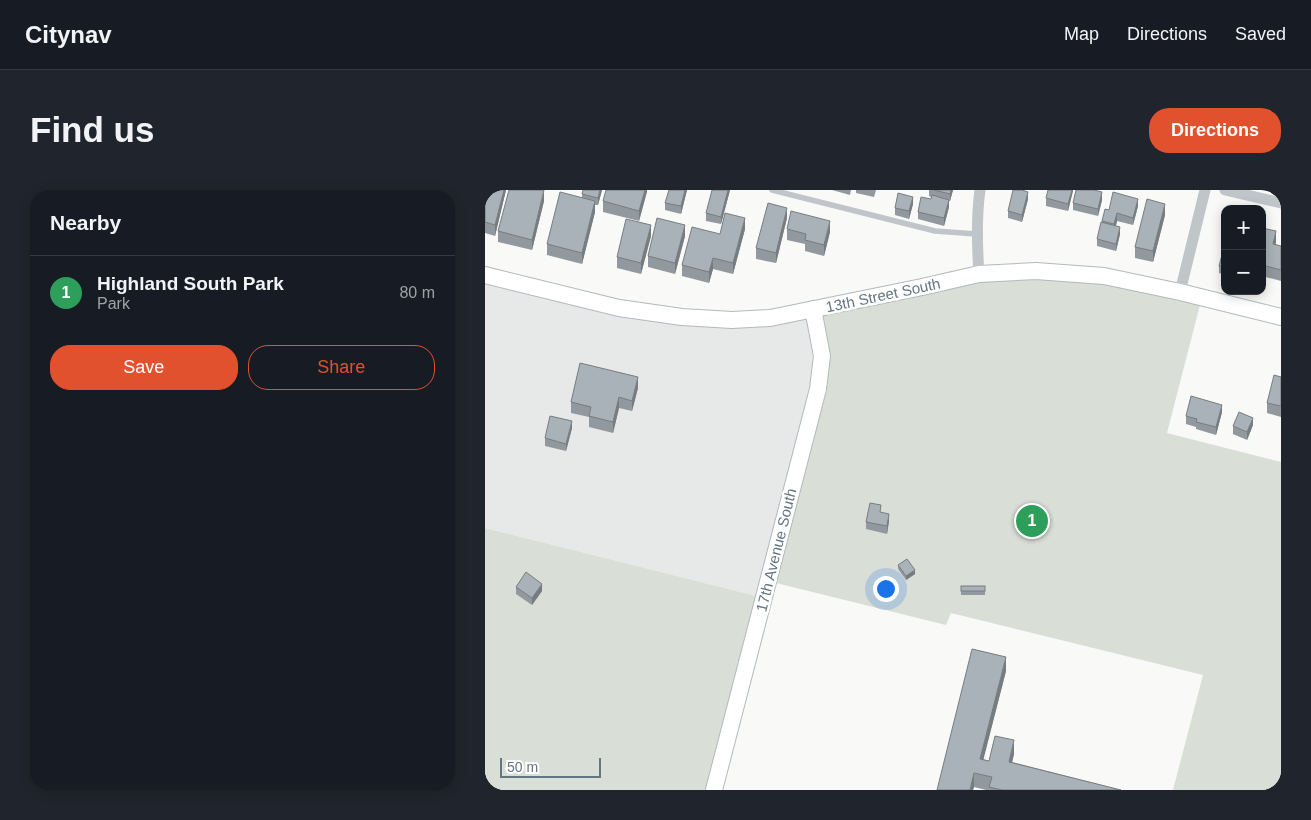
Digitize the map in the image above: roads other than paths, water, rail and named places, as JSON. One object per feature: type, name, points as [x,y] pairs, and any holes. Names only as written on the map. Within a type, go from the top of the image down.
[{"type":"street","points":[[979,274],[976,234],[980,190]]},
{"type":"street","points":[[1180,292],[1205,190]]},
{"type":"street","points":[[1225,190],[1268,195],[1281,203]]},
{"type":"street","name":"13th Street South","points":[[485,275],[619,308],[682,317],[732,320],[770,318],[979,274],[1035,270],[1104,276],[1180,292],[1281,317]]},
{"type":"street","name":"17th Avenue South","points":[[715,790],[818,389],[822,356],[813,309]]},
{"type":"lane","points":[[772,190],[935,231],[976,234]]},
{"type":"place","name":"Highland South Park","points":[[1032,521]]}]
